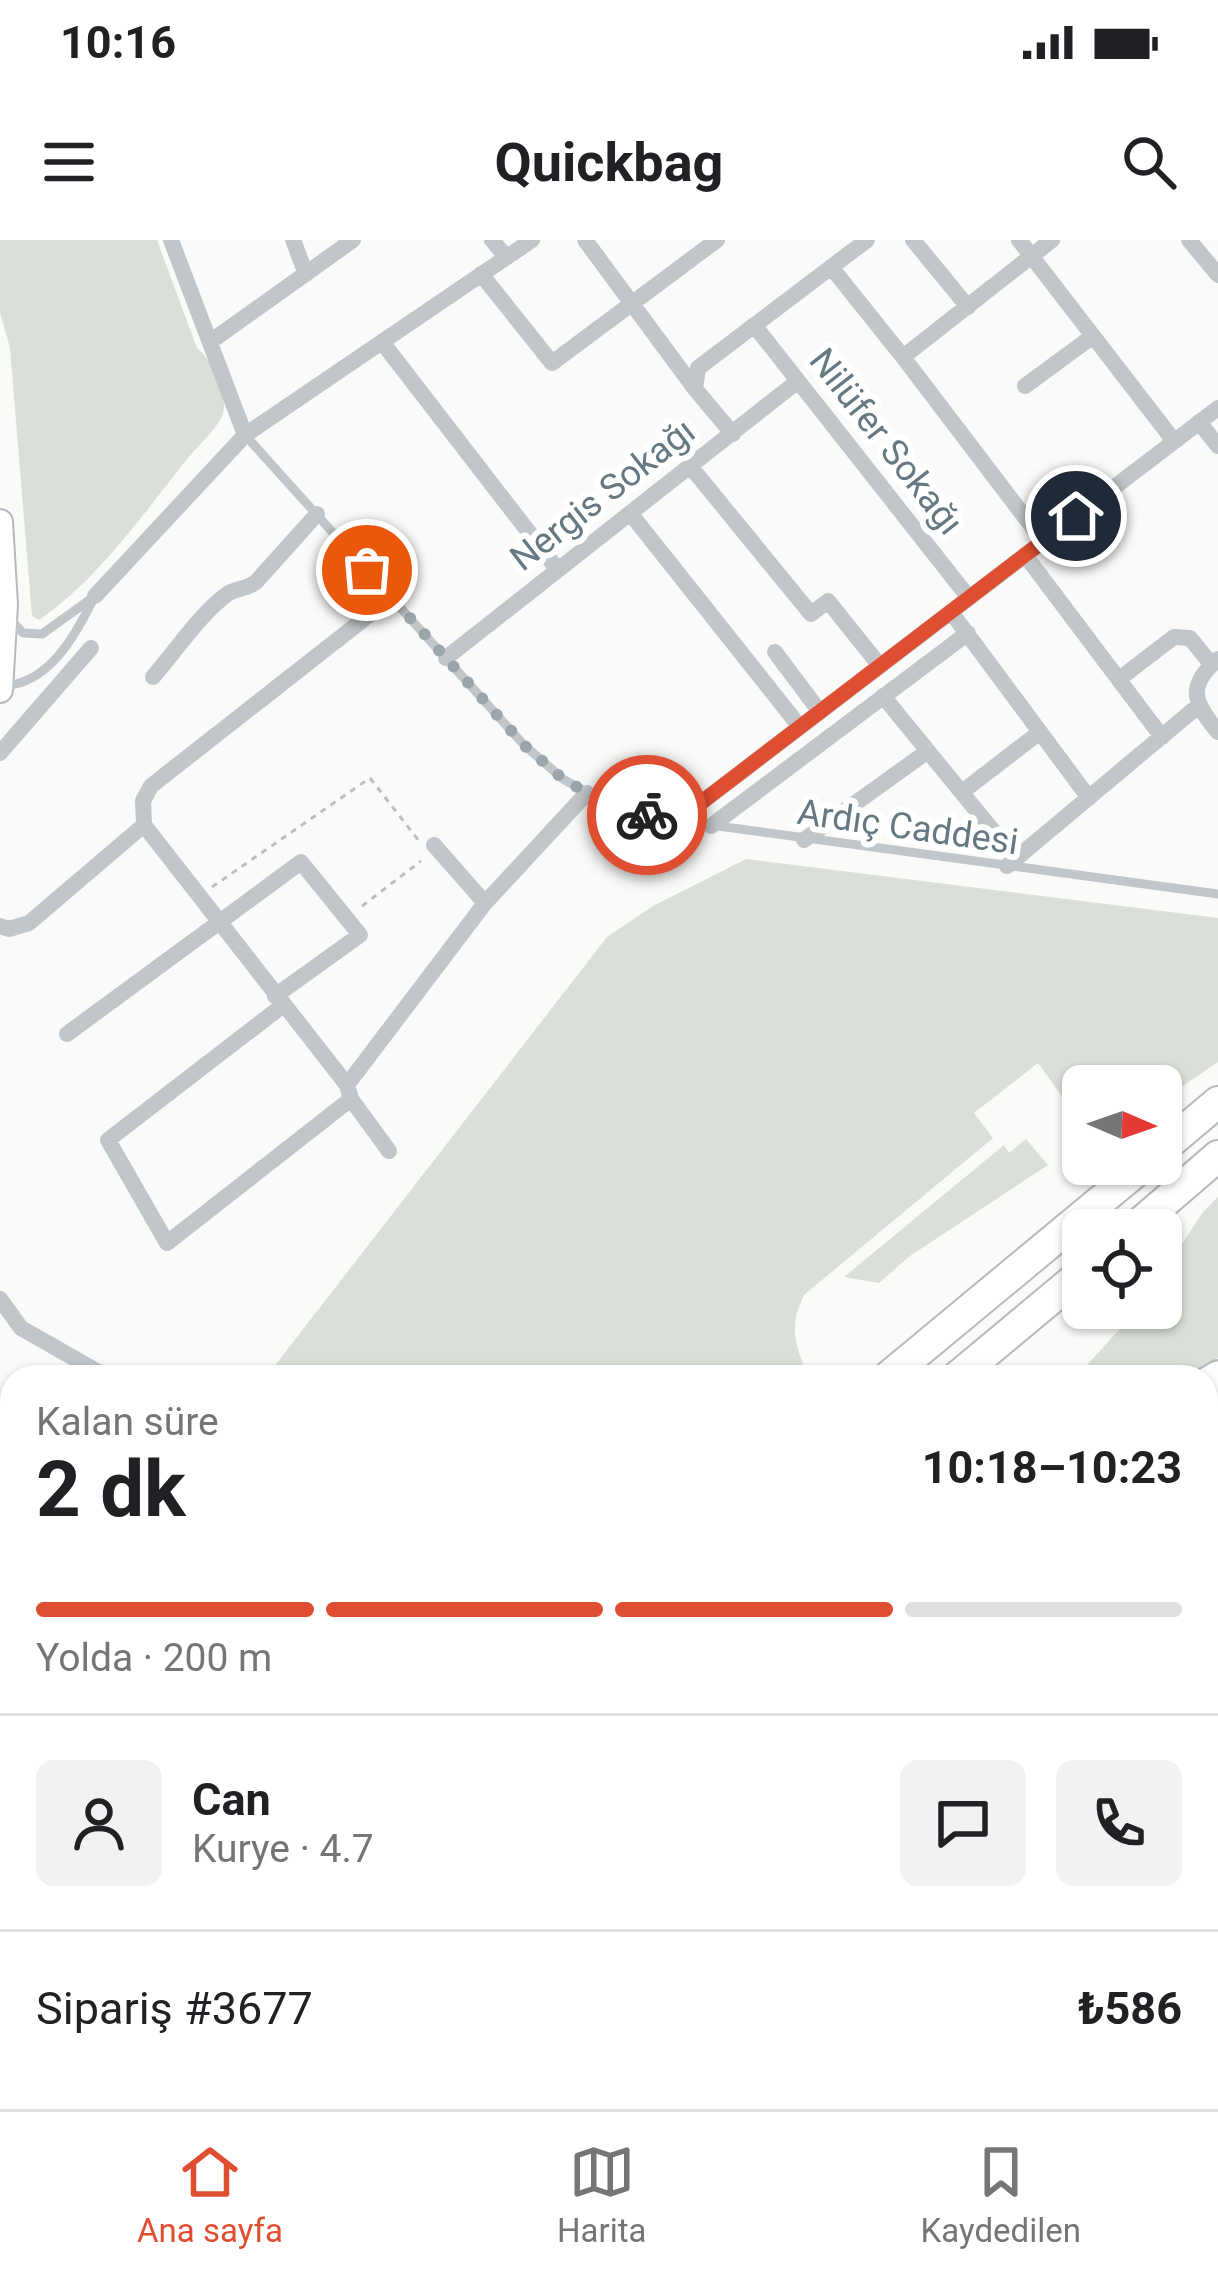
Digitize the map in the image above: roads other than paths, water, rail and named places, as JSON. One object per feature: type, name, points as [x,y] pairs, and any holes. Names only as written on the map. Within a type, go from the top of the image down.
[{"type":"highway","points":[[1182,1132],[1218,1102]]},
{"type":"highway","points":[[1156,1209],[1218,1156]]},
{"type":"highway","points":[[903,1365],[1120,1185]]},
{"type":"highway","points":[[972,1365],[1062,1290]]},
{"type":"street","points":[[171,240],[245,435]]},
{"type":"street","points":[[293,240],[305,274]]},
{"type":"street","points":[[210,342],[353,240]]},
{"type":"street","points":[[492,240],[506,257]]},
{"type":"street","points":[[95,596],[245,435],[532,240]]},
{"type":"street","points":[[585,240],[694,389],[733,434]]},
{"type":"street","points":[[482,274],[552,364],[717,240]]},
{"type":"street","points":[[694,389],[698,368],[867,240]]},
{"type":"street","points":[[913,240],[968,307]]},
{"type":"street","points":[[1019,240],[1174,441]]},
{"type":"street","points":[[903,358],[1052,240]]},
{"type":"street","points":[[1189,240],[1218,275]]},
{"type":"street","points":[[830,267],[1043,541]]},
{"type":"street","name":"Nilüfer Sokağı","points":[[754,325],[969,598]]},
{"type":"street","points":[[1025,386],[1093,336]]},
{"type":"street","points":[[382,342],[558,570]]},
{"type":"street","name":"Nergis Sokağı","points":[[446,658],[798,381]]},
{"type":"street","points":[[677,821],[1218,408]]},
{"type":"street","points":[[1199,422],[1218,446]]},
{"type":"street","points":[[690,466],[811,614],[828,601],[880,666]]},
{"type":"street","points":[[153,677],[232,590],[247,590],[256,582],[317,514]]},
{"type":"street","points":[[630,514],[800,727]]},
{"type":"street","points":[[0,522],[5,605],[1,688]]},
{"type":"street","points":[[1025,555],[1162,736]]},
{"type":"street","points":[[389,1151],[144,825],[143,801],[152,786],[392,597]]},
{"type":"street","points":[[951,612],[1089,798]]},
{"type":"street","points":[[710,826],[968,633]]},
{"type":"street","points":[[1119,680],[1174,637],[1190,638],[1214,662],[1195,697],[1218,732]]},
{"type":"street","points":[[0,753],[91,648]]},
{"type":"street","points":[[775,652],[820,712]]},
{"type":"street","points":[[884,696],[1012,863],[1197,706]]},
{"type":"street","points":[[962,793],[1040,732]]},
{"type":"street","points":[[804,840],[928,752]]},
{"type":"street","points":[[67,1034],[301,862],[360,935],[108,1140],[167,1243],[349,1092],[485,903],[587,793]]},
{"type":"street","points":[[0,926],[29,923],[144,825]]},
{"type":"street","points":[[430,850],[485,903]]},
{"type":"street","points":[[0,1299],[5,1322],[86,1365]]},
{"type":"lane","name":"Ardıç Caddesi","points":[[245,435],[524,745],[563,779],[607,804],[677,821],[804,840],[1012,863],[1218,894]]},
{"type":"lane","points":[[36,635],[95,596]]},
{"type":"lane","points":[[1,688],[31,680],[57,656],[95,596]]},
{"type":"lane","points":[[5,605],[13,625],[55,644],[57,656]]}]
